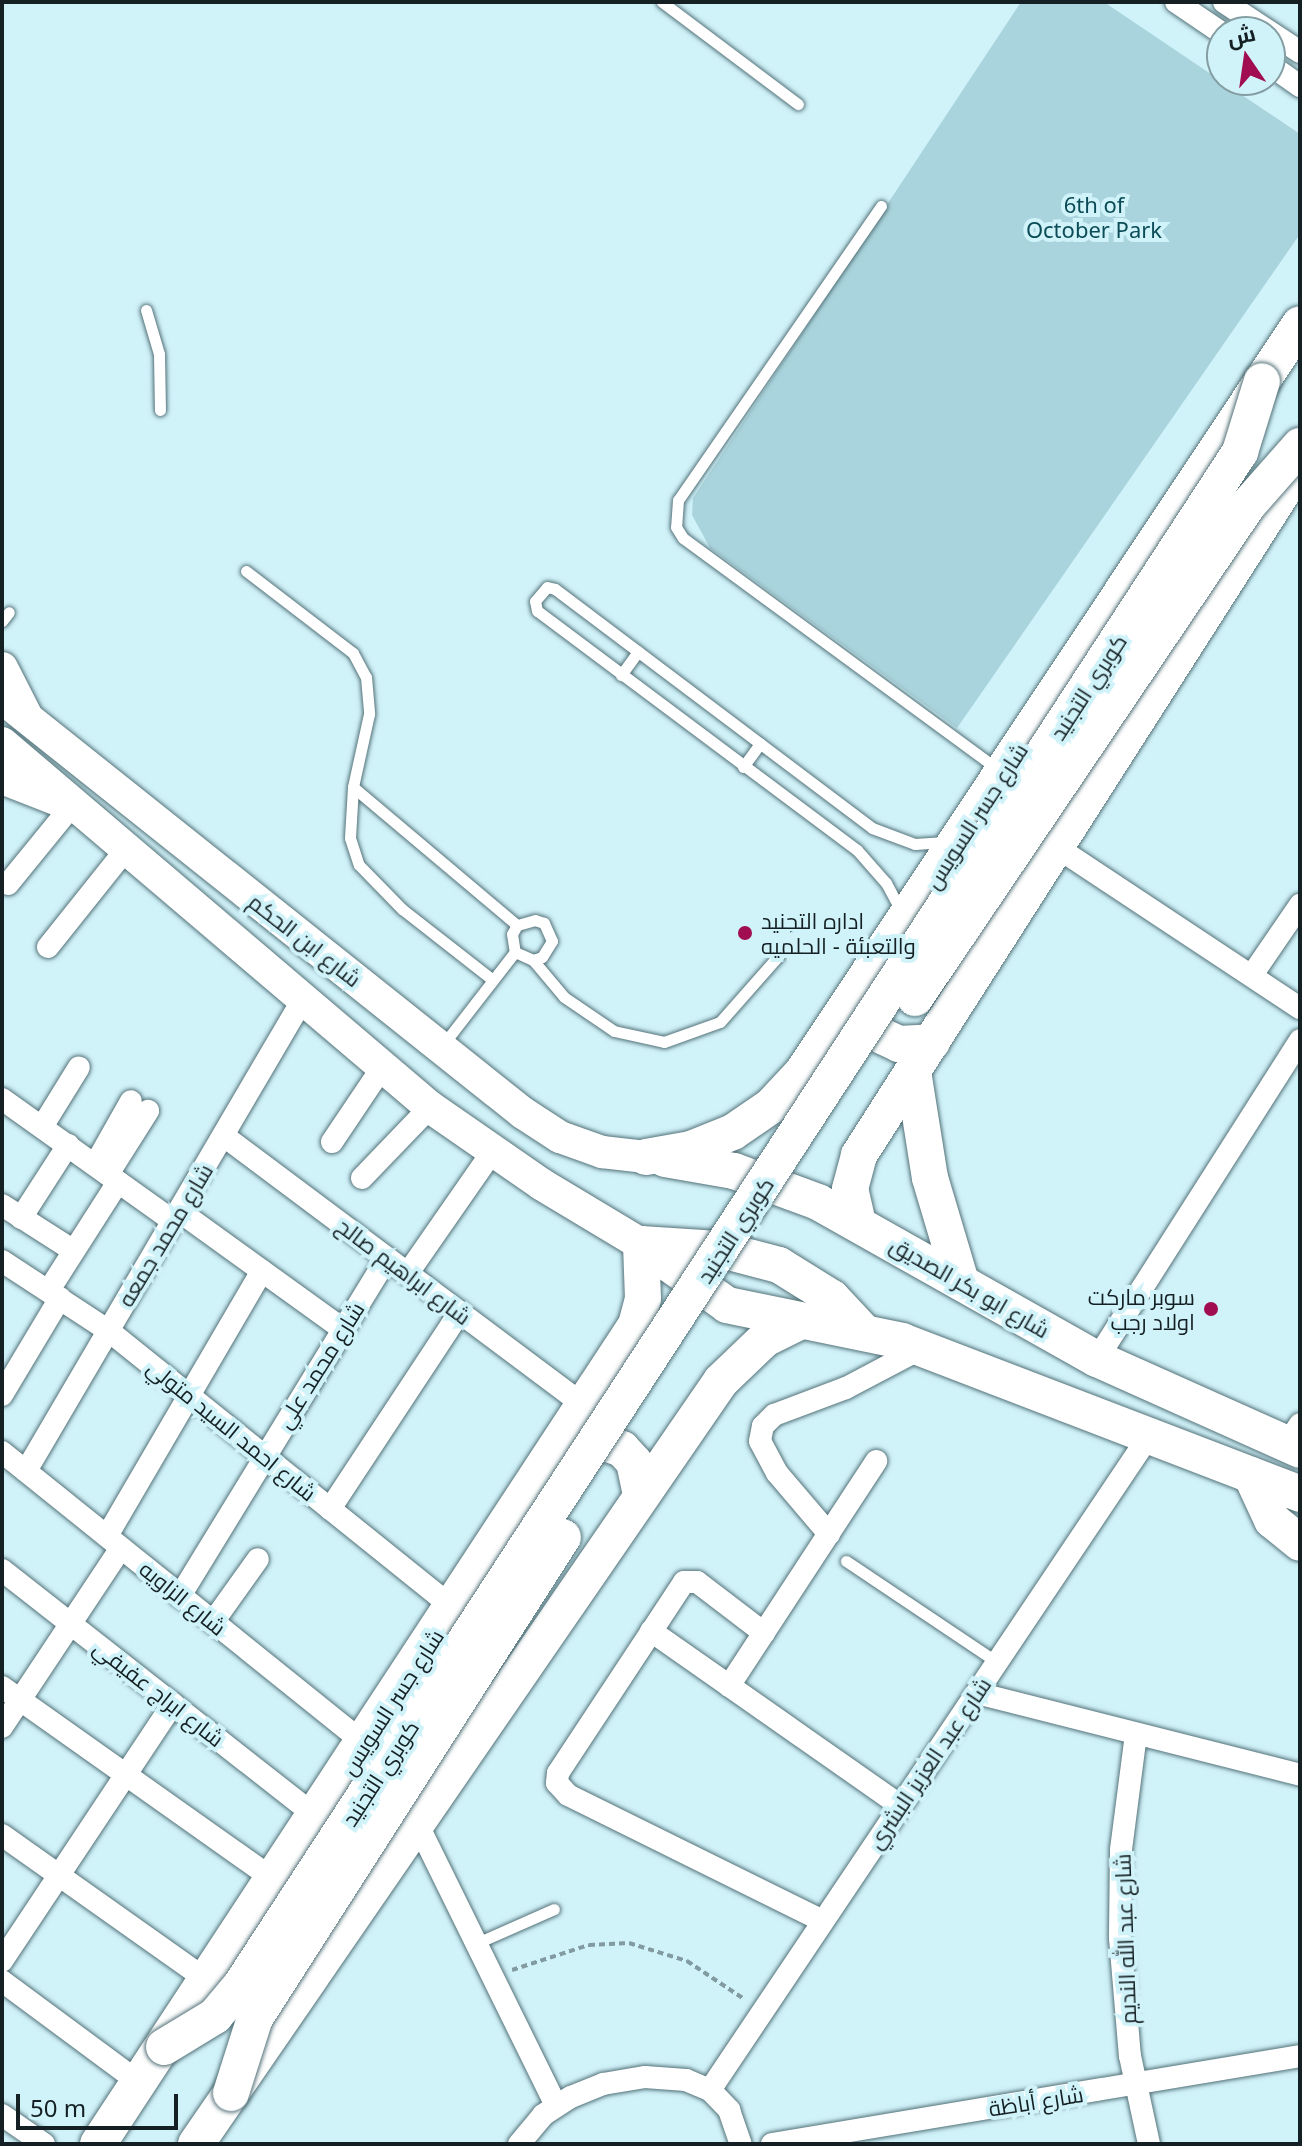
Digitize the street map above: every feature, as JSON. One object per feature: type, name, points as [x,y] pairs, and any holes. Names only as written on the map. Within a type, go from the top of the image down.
[{"type":"main road","name":"شارع جسر السويس","points":[[646,1157],[691,1149],[733,1132],[771,1106],[858,997],[1300,324]]},
{"type":"main road","name":"كوبري التجنيد","points":[[164,2047],[199,2029],[241,1985],[1240,452],[1262,381]]},
{"type":"main road","name":"كوبري التجنيد","points":[[231,2093],[255,2018],[593,1491],[900,1021],[1248,505],[1300,446]]},
{"type":"main road","points":[[858,1223],[851,1198],[853,1171],[1300,465]]},
{"type":"main road","name":"شارع ابن الحكم","points":[[2,668],[28,720],[440,1048],[560,1137],[602,1152],[646,1157]]},
{"type":"main road","points":[[2,698],[28,720]]},
{"type":"main road","points":[[2,743],[74,803]]},
{"type":"main road","name":"شارع ابن الحكم","points":[[2,778],[51,801],[74,803],[430,1107],[492,1152],[641,1244]]},
{"type":"main road","points":[[858,997],[862,1013],[884,1037],[923,1057]]},
{"type":"main road","points":[[923,1057],[930,1178],[961,1282]]},
{"type":"main road","name":"شارع ابو بكر الصديق","points":[[646,1157],[720,1168],[777,1185],[858,1223],[1097,1359],[1296,1438]]},
{"type":"main road","name":"شارع جسر السويس","points":[[98,2144],[365,1744],[636,1325],[643,1299],[641,1244]]},
{"type":"main road","points":[[641,1244],[719,1301],[764,1317],[861,1329],[922,1348],[1278,1486],[1272,1520],[1300,1543]]},
{"type":"main road","points":[[641,1244],[718,1249],[760,1257],[816,1286],[861,1329]]},
{"type":"main road","points":[[196,2144],[416,1821],[734,1365],[765,1339],[801,1321]]},
{"type":"main road","points":[[558,1448],[573,1440],[607,1441],[634,1462],[641,1496]]},
{"type":"street","points":[[1176,2],[1206,22]]},
{"type":"street","points":[[1224,2],[1300,52]]},
{"type":"street","points":[[8,884],[74,803]]},
{"type":"street","points":[[48,947],[127,848]]},
{"type":"street","points":[[1058,848],[1300,1008]]},
{"type":"street","points":[[1252,975],[1300,905]]},
{"type":"street","name":"شارع محمد جمعه","points":[[26,1471],[303,999]]},
{"type":"street","points":[[1097,1359],[1300,1040]]},
{"type":"street","points":[[332,1142],[383,1066]]},
{"type":"street","points":[[42,1127],[79,1067]]},
{"type":"street","points":[[3,1103],[107,1174],[262,1271],[341,1328]]},
{"type":"street","points":[[2,1395],[54,1294],[139,1106]]},
{"type":"street","points":[[362,1178],[430,1107]]},
{"type":"street","name":"شارع ابراهيم صالح","points":[[224,1136],[585,1406]]},
{"type":"street","points":[[21,1218],[68,1145]]},
{"type":"street","points":[[408,1273],[492,1152]]},
{"type":"street","points":[[2,1205],[74,1251]]},
{"type":"street","name":"شارع محمد علي","points":[[180,1596],[341,1328],[387,1258]]},
{"type":"street","name":"شارع احمد السيد متولي","points":[[2,1261],[109,1331],[454,1608]]},
{"type":"street","points":[[2,1727],[11,1693],[71,1624],[189,1395],[262,1271]]},
{"type":"street","points":[[330,1509],[460,1312]]},
{"type":"street","points":[[829,1534],[777,1473],[760,1441],[763,1426],[774,1415],[846,1388],[922,1348]]},
{"type":"street","name":"شارع عبد العزيز البشري","points":[[710,2090],[1149,1436]]},
{"type":"street","name":"شارع الزاويه","points":[[2,1452],[365,1744]]},
{"type":"street","points":[[729,1686],[876,1461]]},
{"type":"street","points":[[213,1622],[258,1559]]},
{"type":"street","name":"شارع ابراج عفيفي","points":[[2,1570],[317,1817]]},
{"type":"street","points":[[764,1633],[691,1580],[681,1584],[558,1773],[560,1788],[823,1921]]},
{"type":"street","points":[[651,1631],[901,1806]]},
{"type":"street","points":[[11,1693],[275,1880]]},
{"type":"street","points":[[977,1693],[1300,1775]]},
{"type":"street","points":[[2,1961],[173,1704]]},
{"type":"street","name":"شارع عبد الله النديم","points":[[1136,1734],[1124,1821],[1119,1909],[1123,1997],[1135,2085],[1149,2144]]},
{"type":"street","points":[[416,1821],[556,2105]]},
{"type":"street","points":[[2,1835],[208,1981]]},
{"type":"street","points":[[2,1981],[140,2083]]},
{"type":"street","name":"شارع أباظة","points":[[772,2144],[876,2136],[1300,2056]]},
{"type":"street","points":[[519,2144],[556,2105],[603,2084],[637,2078],[686,2080],[710,2090],[729,2110],[741,2144]]},
{"type":"street","points":[[2,2115],[44,2144]]},
{"type":"lane","points":[[662,2],[798,104]]},
{"type":"lane","points":[[881,206],[678,500],[676,527],[683,538],[1004,775]]},
{"type":"lane","points":[[146,310],[159,354],[160,410]]},
{"type":"lane","points":[[246,571],[353,653],[366,677],[369,714],[353,787],[350,838],[359,865],[402,909],[493,980]]},
{"type":"lane","points":[[906,922],[872,865],[537,611],[535,601],[547,587],[555,589],[760,744],[892,838],[927,844],[961,838]]},
{"type":"lane","points":[[621,675],[638,652]]},
{"type":"lane","points":[[743,767],[760,744]]},
{"type":"lane","points":[[353,787],[517,925]]},
{"type":"lane","points":[[440,1048],[515,952],[512,934],[517,925],[535,920],[550,931],[549,950],[533,960]]},
{"type":"lane","points":[[515,952],[533,960],[564,997],[614,1031],[664,1042],[720,1022],[779,955]]},
{"type":"lane","points":[[846,1561],[997,1662]]},
{"type":"lane","points":[[477,1943],[554,1909]]},
{"type":"path","points":[[493,1977],[589,1945],[629,1943],[687,1961],[763,2012]]},
{"type":"green space","name":"6th of October Park","points":[[1021,2],[1104,2],[1206,71],[1206,96],[1244,96],[1300,134],[1300,234],[957,728],[710,548],[692,515],[693,498]]},
{"type":"place","name":"اداره التجنيد والتعبئة - الحلميه","points":[[745,933]]},
{"type":"place","name":"سوبر ماركت اولاد رجب","points":[[1211,1309]]}]
